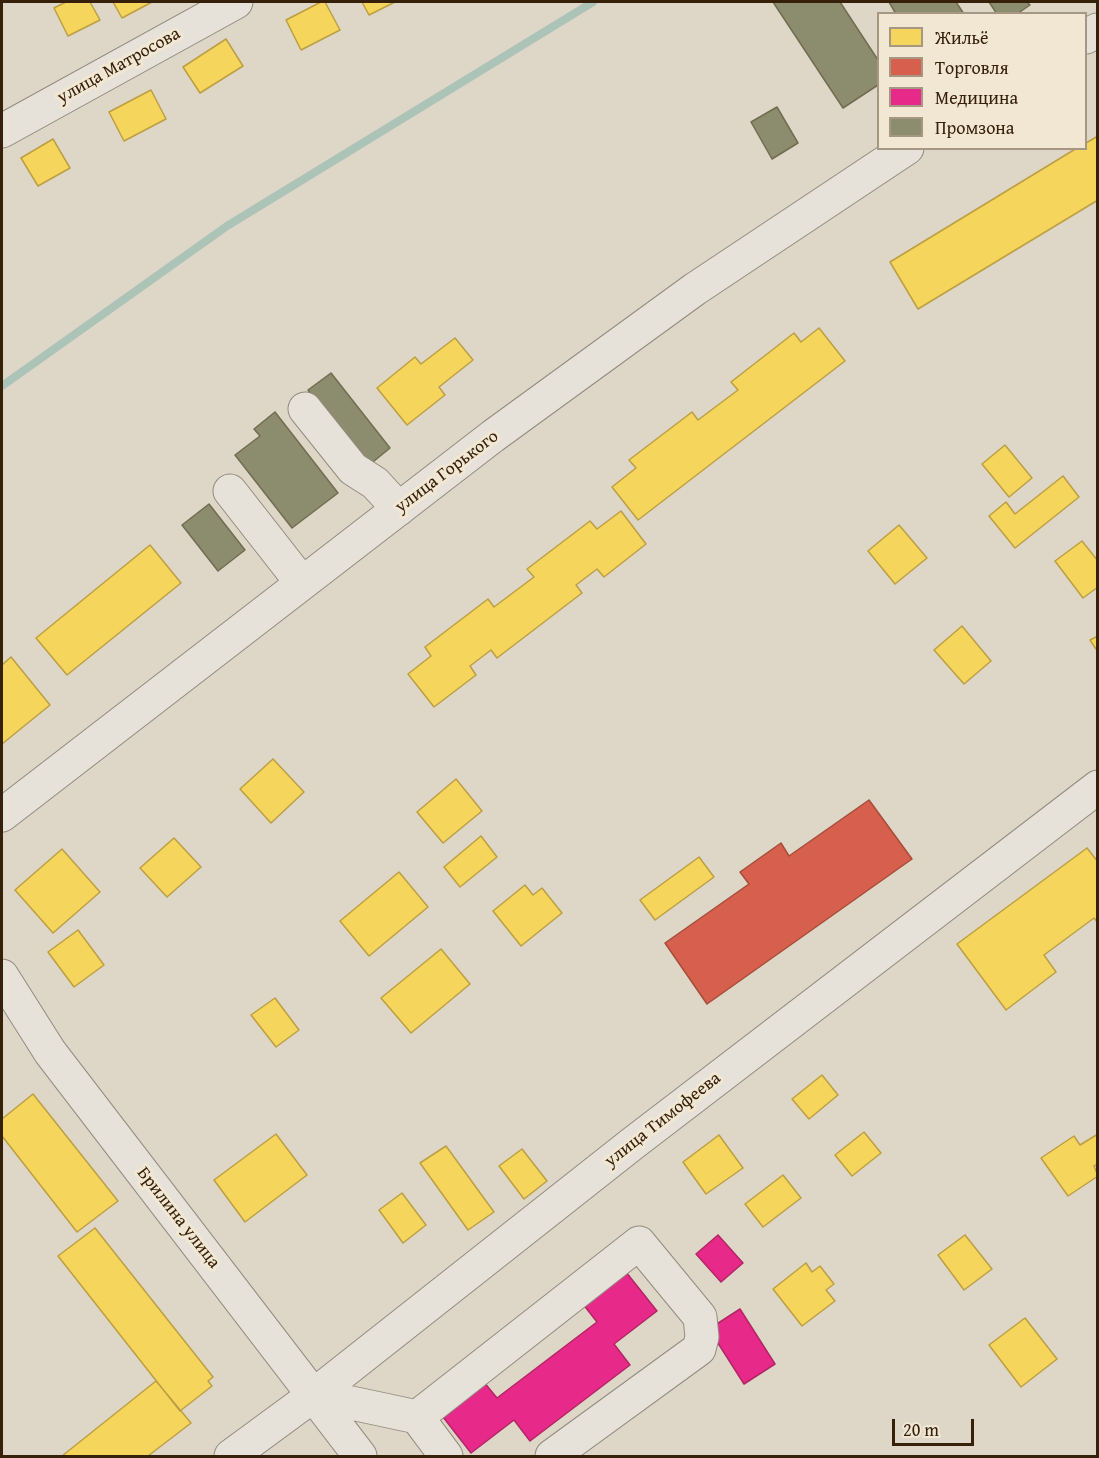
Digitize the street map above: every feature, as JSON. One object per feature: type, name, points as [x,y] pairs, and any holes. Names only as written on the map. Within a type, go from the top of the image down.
[{"type":"street","name":"улица Матросова","points":[[2,131],[236,2]]},
{"type":"street","name":"улица Горького","points":[[2,815],[399,509],[695,289],[904,150]]},
{"type":"street","points":[[305,409],[353,469],[375,483],[399,509]]},
{"type":"street","points":[[230,490],[302,583]]},
{"type":"street","name":"улица Тимофеева","points":[[231,1456],[314,1395],[632,1144],[1098,787]]},
{"type":"street","name":"Брилина улица","points":[[2,976],[50,1052],[360,1456]]},
{"type":"street","points":[[417,1417],[639,1243],[700,1317],[702,1337],[699,1349],[552,1456]]},
{"type":"street","points":[[314,1395],[417,1417],[446,1456]]},
{"type":"building: Жильё","points":[[66,2],[90,2],[100,20],[68,36],[54,8]]},
{"type":"building: Жильё","points":[[113,2],[152,2],[122,18]]},
{"type":"building: Жильё","points":[[325,2],[340,30],[301,50],[286,20]]},
{"type":"building: Жильё","points":[[362,2],[395,2],[369,15]]},
{"type":"building: Жильё","points":[[226,39],[243,66],[200,93],[183,67]]},
{"type":"building: Жильё","points":[[151,90],[166,119],[124,141],[109,112]]},
{"type":"building: Жильё","points":[[1098,136],[1098,200],[918,309],[890,262],[1074,150],[1087,150],[1087,142]]},
{"type":"building: Жильё","points":[[53,139],[70,168],[38,186],[21,158]]},
{"type":"building: Жильё","points":[[819,328],[845,361],[638,520],[612,487],[636,468],[629,460],[692,412],[698,420],[738,390],[731,382],[794,333],[801,342]]},
{"type":"building: Жильё","points":[[455,338],[473,360],[439,387],[445,395],[407,425],[377,388],[415,357],[421,364]]},
{"type":"building: Жильё","points":[[1005,445],[1032,478],[1009,497],[982,464]]},
{"type":"building: Жильё","points":[[1063,476],[1079,497],[1015,548],[989,516],[1006,502],[1015,514]]},
{"type":"building: Жильё","points":[[621,511],[646,544],[604,577],[597,569],[576,585],[582,593],[497,658],[491,650],[470,666],[476,675],[434,707],[408,674],[431,656],[425,647],[488,599],[494,607],[534,577],[527,569],[590,521],[597,529]]},
{"type":"building: Жильё","points":[[899,525],[927,558],[895,584],[868,551]]},
{"type":"building: Жильё","points":[[1082,541],[1098,561],[1098,587],[1083,598],[1055,561]]},
{"type":"building: Жильё","points":[[150,545],[181,583],[67,675],[36,638]]},
{"type":"building: Жильё","points":[[962,626],[991,661],[964,684],[934,650]]},
{"type":"building: Жильё","points":[[1098,636],[1098,652],[1090,640]]},
{"type":"building: Жильё","points":[[11,657],[50,705],[2,744],[2,665]]},
{"type":"building: Жильё","points":[[273,759],[304,792],[271,823],[240,789]]},
{"type":"building: Жильё","points":[[456,779],[482,811],[443,843],[417,812]]},
{"type":"building: Жильё","points":[[481,836],[497,857],[460,887],[444,867]]},
{"type":"building: Жильё","points":[[174,838],[201,867],[167,897],[140,868]]},
{"type":"building: Жильё","points":[[1087,848],[1098,862],[1098,923],[1094,918],[1044,955],[1056,972],[1006,1010],[957,944]]},
{"type":"building: Жильё","points":[[62,849],[100,892],[53,933],[15,890]]},
{"type":"building: Жильё","points":[[699,857],[714,877],[655,920],[640,900]]},
{"type":"building: Жильё","points":[[399,872],[428,907],[369,956],[340,921]]},
{"type":"building: Жильё","points":[[525,885],[533,895],[542,888],[562,913],[521,946],[493,911]]},
{"type":"building: Жильё","points":[[78,930],[104,965],[74,987],[48,952]]},
{"type":"building: Жильё","points":[[441,949],[470,984],[411,1033],[381,998]]},
{"type":"building: Жильё","points":[[275,998],[299,1030],[276,1047],[251,1015]]},
{"type":"building: Жильё","points":[[822,1075],[838,1095],[809,1119],[792,1099]]},
{"type":"building: Жильё","points":[[33,1094],[118,1201],[77,1232],[2,1136],[2,1119]]},
{"type":"building: Жильё","points":[[864,1132],[881,1153],[852,1176],[835,1155]]},
{"type":"building: Жильё","points":[[276,1134],[307,1175],[245,1222],[214,1180]]},
{"type":"building: Жильё","points":[[1098,1134],[1098,1164],[1094,1166],[1098,1176],[1068,1196],[1041,1158],[1074,1136],[1080,1145]]},
{"type":"building: Жильё","points":[[719,1135],[743,1168],[706,1194],[683,1162]]},
{"type":"building: Жильё","points":[[446,1146],[494,1212],[468,1230],[420,1163]]},
{"type":"building: Жильё","points":[[522,1149],[547,1181],[524,1199],[499,1166]]},
{"type":"building: Жильё","points":[[783,1175],[801,1198],[763,1227],[745,1204]]},
{"type":"building: Жильё","points":[[402,1193],[426,1225],[403,1243],[379,1210]]},
{"type":"building: Жильё","points":[[95,1228],[213,1377],[208,1381],[212,1386],[180,1411],[58,1256]]},
{"type":"building: Жильё","points":[[965,1235],[992,1269],[964,1290],[938,1255]]},
{"type":"building: Жильё","points":[[806,1263],[812,1272],[820,1266],[834,1284],[826,1290],[835,1301],[802,1326],[773,1289]]},
{"type":"building: Жильё","points":[[1025,1318],[1057,1359],[1021,1387],[989,1345]]},
{"type":"building: Жильё","points":[[156,1381],[191,1423],[148,1456],[62,1456]]},
{"type":"building: Торговля","points":[[869,800],[912,859],[707,1004],[665,943],[749,884],[740,872],[781,843],[789,856]]},
{"type":"building: Медицина","points":[[718,1235],[743,1263],[721,1282],[696,1254]]},
{"type":"building: Медицина","points":[[622,1267],[657,1311],[614,1344],[630,1365],[530,1441],[514,1420],[471,1453],[436,1408],[479,1376],[497,1398],[597,1322],[579,1299]]},
{"type":"building: Медицина","points":[[740,1309],[775,1364],[744,1384],[709,1329]]},
{"type":"building: Промзона","points":[[773,2],[840,2],[877,58],[877,86],[843,108]]},
{"type":"building: Промзона","points":[[889,2],[956,2],[963,12],[895,12]]},
{"type":"building: Промзона","points":[[989,2],[1027,2],[1030,5],[1020,12],[996,12]]},
{"type":"building: Промзона","points":[[777,107],[798,143],[772,159],[751,122]]},
{"type":"building: Промзона","points":[[331,373],[390,448],[368,466],[308,390]]},
{"type":"building: Промзона","points":[[275,412],[338,493],[292,528],[235,455],[260,436],[254,429]]},
{"type":"building: Промзона","points":[[209,504],[245,550],[218,571],[182,525]]},
{"type":"waterway","points":[[2,386],[227,226],[593,2]]}]
